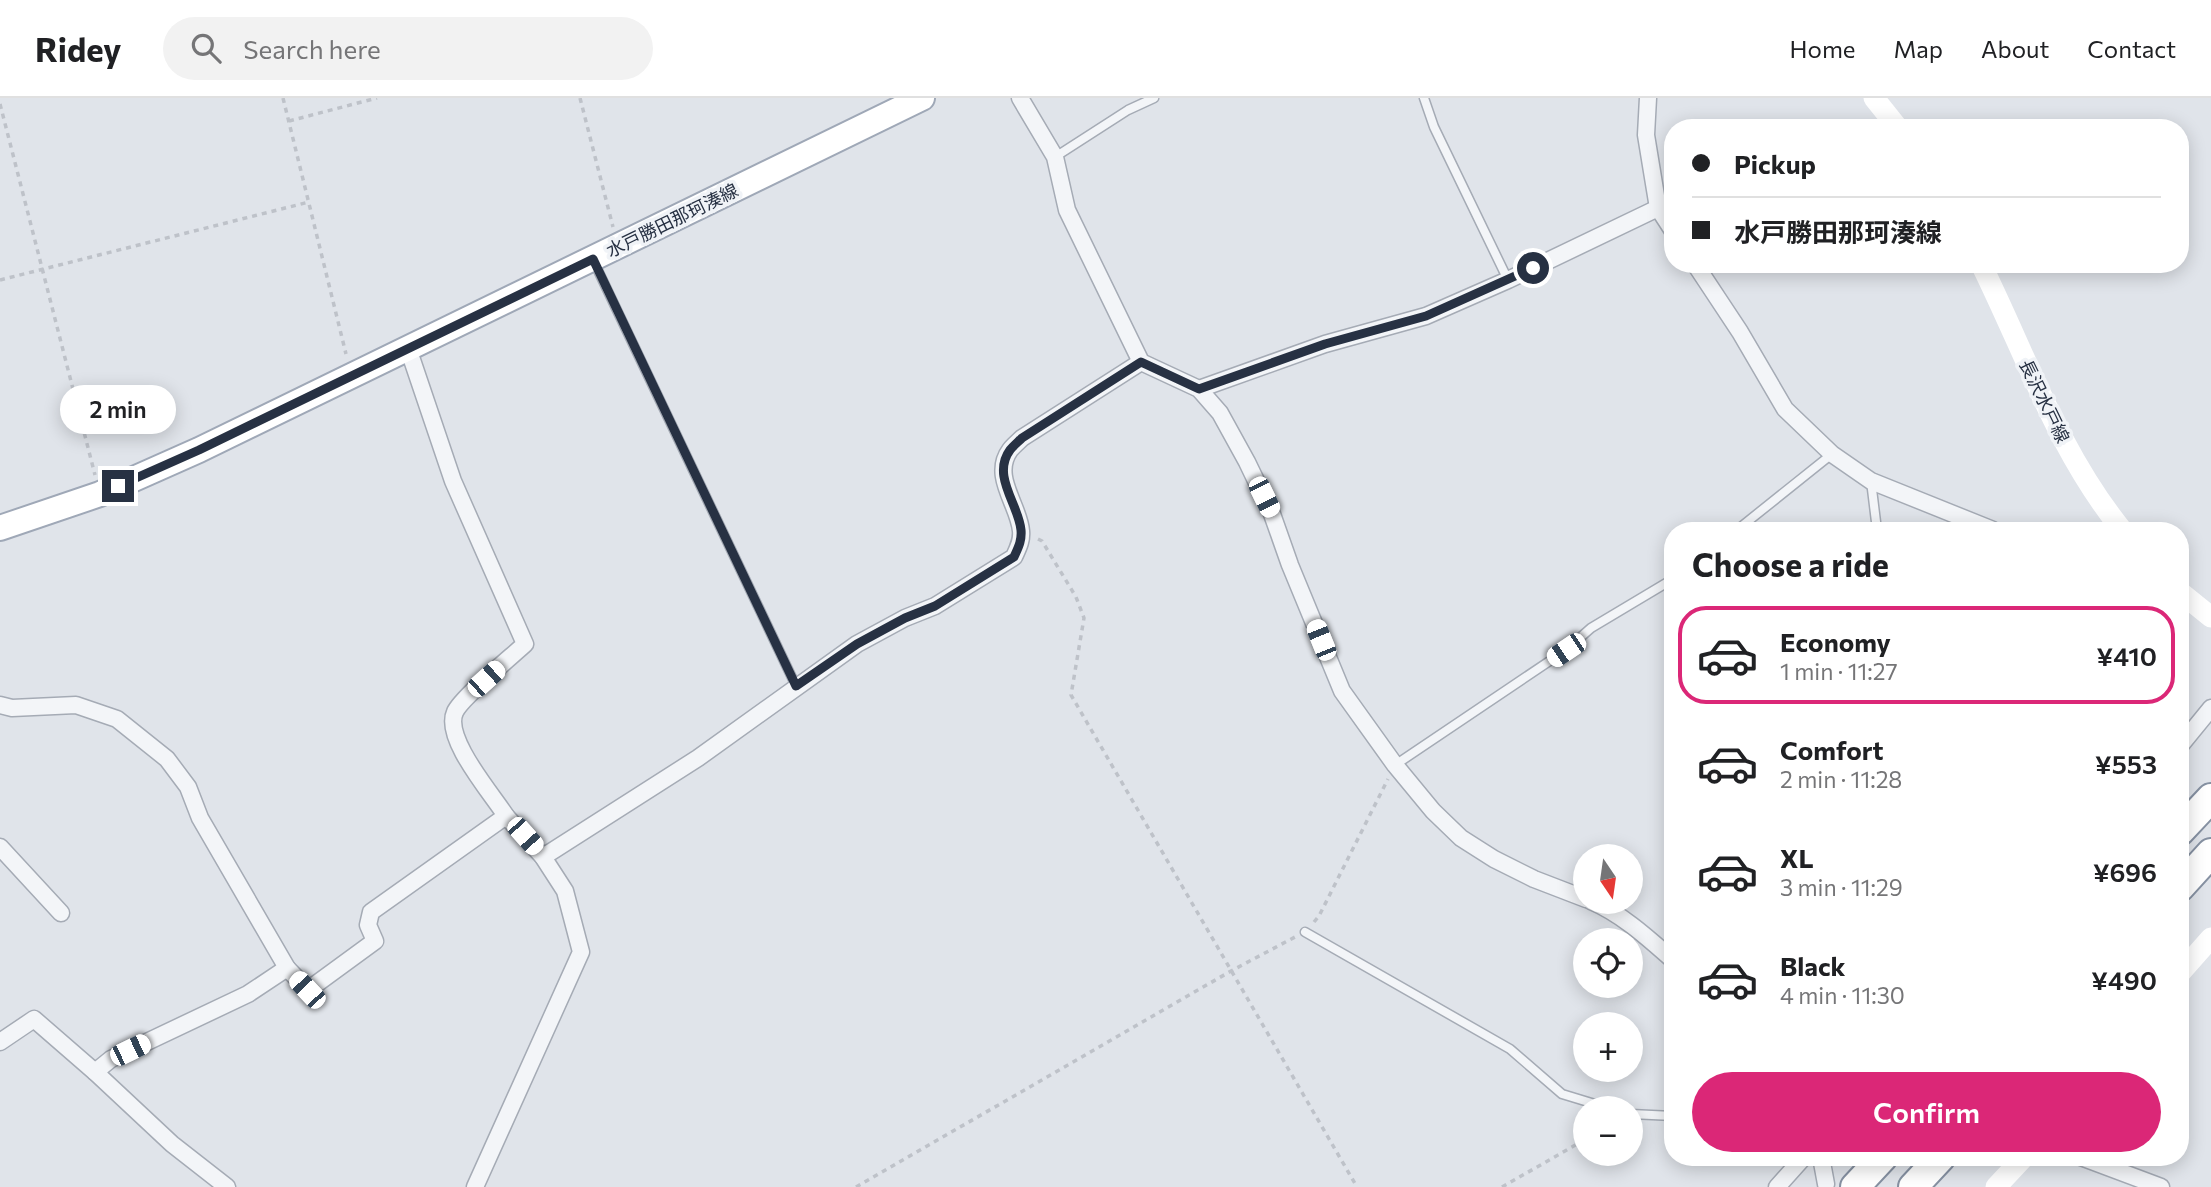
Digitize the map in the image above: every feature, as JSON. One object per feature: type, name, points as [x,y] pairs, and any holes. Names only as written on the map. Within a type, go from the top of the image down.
[{"type":"highway","points":[[2189,821],[2211,798]]},
{"type":"highway","points":[[2189,877],[2211,853]]},
{"type":"highway","points":[[1855,1187],[1875,1166]]},
{"type":"highway","points":[[1913,1187],[1933,1166]]},
{"type":"main road","name":"水戸勝田那珂湊線","points":[[0,528],[100,494],[199,450],[922,98]]},
{"type":"main road","points":[[1874,98],[1891,119]]},
{"type":"main road","name":"長沢水戸線","points":[[1985,273],[2053,421],[2077,466],[2115,522]]},
{"type":"main road","points":[[2189,599],[2211,617]]},
{"type":"main road","points":[[2189,962],[2211,939]]},
{"type":"main road","points":[[1996,1187],[2016,1166]]},
{"type":"street","points":[[1020,98],[1055,157],[1067,210],[1141,362],[1199,389],[1220,413],[1247,462],[1272,514],[1342,691],[1395,765],[1433,811],[1461,838],[1494,859],[1573,894]]},
{"type":"street","points":[[1648,98],[1646,135],[1658,208],[1664,217]]},
{"type":"street","points":[[1199,389],[1325,344],[1426,316],[1658,208]]},
{"type":"street","points":[[1701,273],[1740,332],[1784,410],[1832,454],[1871,481],[1973,522]]},
{"type":"street","points":[[408,348],[453,481],[525,644],[454,712],[453,729],[459,746],[506,816],[543,857],[565,891],[581,952],[475,1187]]},
{"type":"street","points":[[543,857],[698,758],[857,644],[905,618],[935,606],[1014,557],[1020,544],[1021,529],[1005,484],[1004,466],[1009,451],[1022,438],[1141,362]]},
{"type":"street","points":[[0,705],[12,708],[76,705],[117,719],[167,759],[188,787],[200,818],[287,968],[307,990],[375,940],[368,925],[371,912],[506,816]]},
{"type":"street","points":[[2189,735],[2211,708]]},
{"type":"street","points":[[0,848],[61,913]]},
{"type":"street","points":[[1614,914],[1637,929],[1664,952]]},
{"type":"street","points":[[95,1072],[111,1059],[248,995],[287,968]]},
{"type":"street","points":[[0,1042],[34,1019],[172,1144],[227,1187]]},
{"type":"street","points":[[1777,1187],[1796,1166]]},
{"type":"street","points":[[1823,1166],[1826,1184]]},
{"type":"street","points":[[2105,1166],[2161,1187]]},
{"type":"lane","points":[[1055,157],[1128,110],[1154,98]]},
{"type":"lane","points":[[1424,98],[1434,127],[1508,280]]},
{"type":"lane","points":[[593,259],[796,686]]},
{"type":"lane","points":[[1747,522],[1832,454]]},
{"type":"lane","points":[[1871,481],[1876,522]]},
{"type":"lane","points":[[1395,765],[1566,650],[1591,628],[1664,584]]},
{"type":"lane","points":[[1305,932],[1510,1049],[1562,1094],[1573,1097]]},
{"type":"lane","points":[[1643,1115],[1664,1116]]},
{"type":"path","points":[[283,98],[351,375]]},
{"type":"path","points":[[289,121],[377,98]]},
{"type":"path","points":[[580,98],[618,246]]},
{"type":"path","points":[[0,104],[100,494]]},
{"type":"path","points":[[0,279],[309,202]]},
{"type":"path","points":[[1021,529],[1042,541],[1076,597],[1084,618],[1071,695],[1357,1187]]},
{"type":"path","points":[[856,1187],[1231,971],[1305,932],[1319,916],[1395,765]]},
{"type":"path","points":[[1503,1187],[1573,1147]]},
{"type":"route","points":[[118,486],[199,450],[593,259],[796,686],[857,644],[905,618],[935,606],[1014,557],[1020,544],[1021,529],[1005,484],[1004,466],[1009,451],[1022,438],[1141,362],[1199,389],[1325,344],[1426,316],[1533,268]]}]
